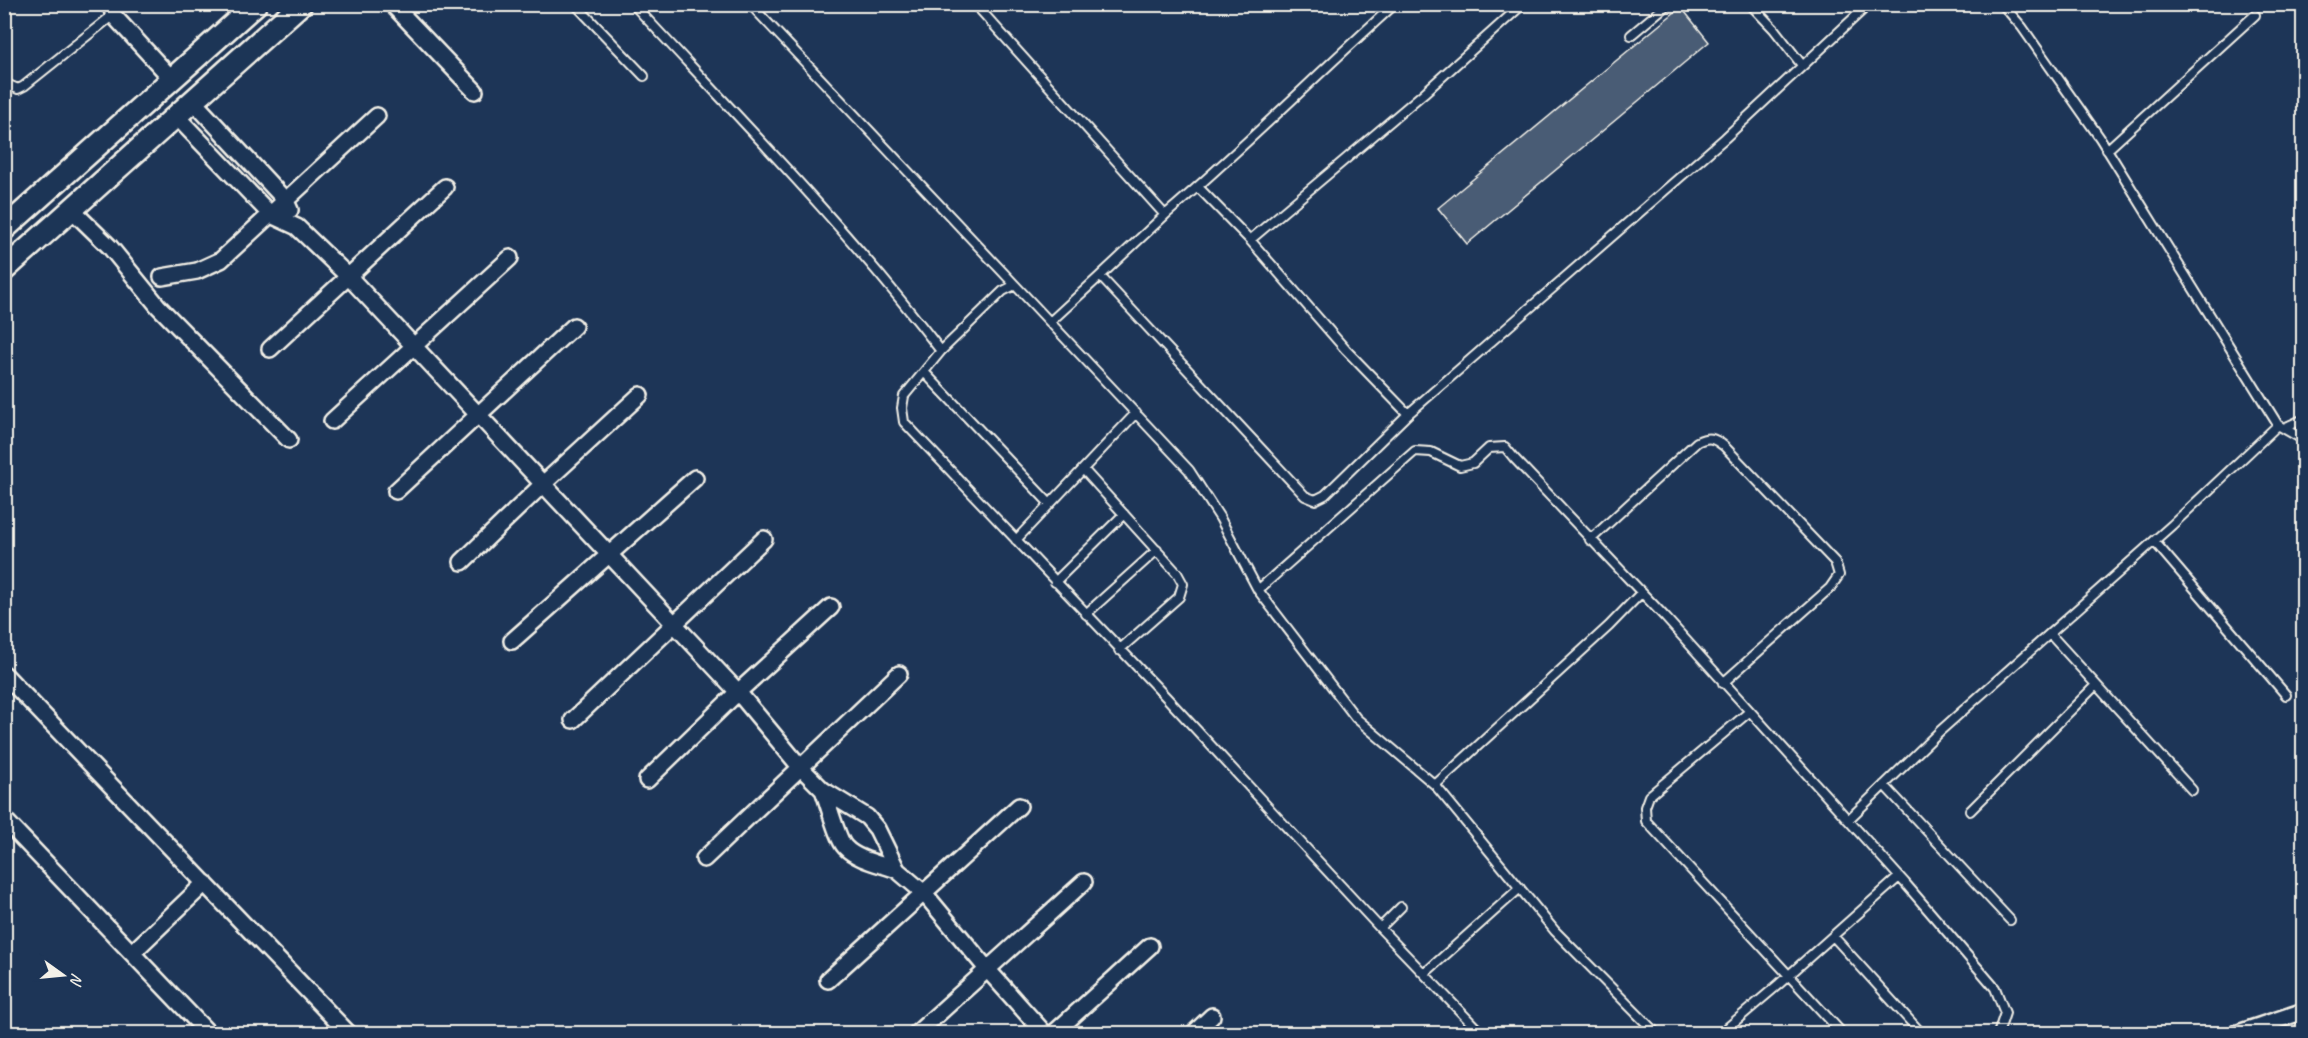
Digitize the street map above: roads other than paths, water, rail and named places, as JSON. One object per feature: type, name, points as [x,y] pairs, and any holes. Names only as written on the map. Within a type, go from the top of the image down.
[{"type":"main road","points":[[4,229],[256,4]]},
{"type":"main road","points":[[4,270],[301,4]]},
{"type":"street","points":[[392,4],[475,91]]},
{"type":"street","points":[[107,10],[172,79]]},
{"type":"street","points":[[194,102],[286,201],[297,226],[349,278],[738,692],[801,768],[823,790],[867,817],[882,837],[897,870]]},
{"type":"street","points":[[162,277],[197,271],[221,260],[377,116]]},
{"type":"street","points":[[177,117],[271,215],[297,226]]},
{"type":"street","points":[[270,349],[445,187]]},
{"type":"street","points":[[72,210],[110,247],[158,306],[289,440]]},
{"type":"street","points":[[332,421],[510,258]]},
{"type":"street","points":[[396,490],[574,326]]},
{"type":"street","points":[[462,562],[542,484],[640,395]]},
{"type":"street","points":[[512,641],[695,478]]},
{"type":"street","points":[[573,720],[764,539]]},
{"type":"street","points":[[647,780],[738,692],[831,608]]},
{"type":"street","points":[[4,674],[349,1034]]},
{"type":"street","points":[[704,859],[899,674]]},
{"type":"street","points":[[823,790],[839,839],[845,847],[857,855],[897,870],[924,893],[1045,1034]]},
{"type":"street","points":[[828,980],[1019,806]]},
{"type":"street","points":[[4,819],[209,1034]]},
{"type":"street","points":[[916,1034],[1084,882]]},
{"type":"street","points":[[132,953],[205,883]]},
{"type":"street","points":[[1053,1034],[1150,946]]},
{"type":"street","points":[[2235,1034],[2304,1011]]},
{"type":"street","points":[[1193,1034],[1212,1016]]},
{"type":"lane","points":[[575,4],[644,76]]},
{"type":"lane","points":[[633,4],[800,183],[941,351]]},
{"type":"lane","points":[[750,4],[1189,470],[1220,518],[1258,590],[1356,718],[1435,785],[1556,931],[1657,1034]]},
{"type":"lane","points":[[975,4],[1165,215]]},
{"type":"lane","points":[[1050,322],[1395,4]]},
{"type":"lane","points":[[1250,240],[1424,93],[1523,4]]},
{"type":"lane","points":[[1630,35],[1668,4]]},
{"type":"lane","points":[[1750,4],[1774,29],[1802,65]]},
{"type":"lane","points":[[1100,276],[1305,496],[1315,500],[1324,495],[1408,414],[1725,138],[1869,4]]},
{"type":"lane","points":[[2002,4],[2022,27],[2107,150],[2281,427],[2304,440]]},
{"type":"lane","points":[[4,83],[18,88],[24,86],[107,10]]},
{"type":"lane","points":[[2107,150],[2255,15]]},
{"type":"lane","points":[[1198,187],[1250,240],[1346,350],[1408,414]]},
{"type":"lane","points":[[1015,285],[1003,291],[941,351],[904,396],[902,408],[904,422],[1482,1034]]},
{"type":"lane","points":[[924,372],[1050,504]]},
{"type":"lane","points":[[1016,540],[1136,413]]},
{"type":"lane","points":[[1848,820],[1940,730],[2281,427],[2304,418]]},
{"type":"lane","points":[[1590,540],[1697,442],[1705,438],[1714,438],[1835,562],[1839,575],[1830,588],[1723,683]]},
{"type":"lane","points":[[1258,590],[1415,451],[1431,452],[1460,466],[1473,463],[1490,448],[1505,447],[1848,820],[1995,988],[2005,1013],[1998,1034]]},
{"type":"lane","points":[[1083,468],[1177,573],[1183,584],[1179,597],[1119,650]]},
{"type":"lane","points":[[1055,582],[1124,514]]},
{"type":"lane","points":[[2154,541],[2286,695]]},
{"type":"lane","points":[[1086,615],[1157,550]]},
{"type":"lane","points":[[1435,785],[1609,626],[1641,593]]},
{"type":"lane","points":[[2050,634],[2192,790]]},
{"type":"lane","points":[[1970,811],[2096,685]]},
{"type":"lane","points":[[1749,712],[1649,796],[1645,807],[1646,821],[1843,1034]]},
{"type":"lane","points":[[1884,785],[2010,920]]},
{"type":"lane","points":[[1720,1034],[1789,976],[1899,877]]},
{"type":"lane","points":[[1425,973],[1520,888]]},
{"type":"lane","points":[[1380,928],[1401,907]]},
{"type":"lane","points":[[1833,936],[1922,1034]]}]
